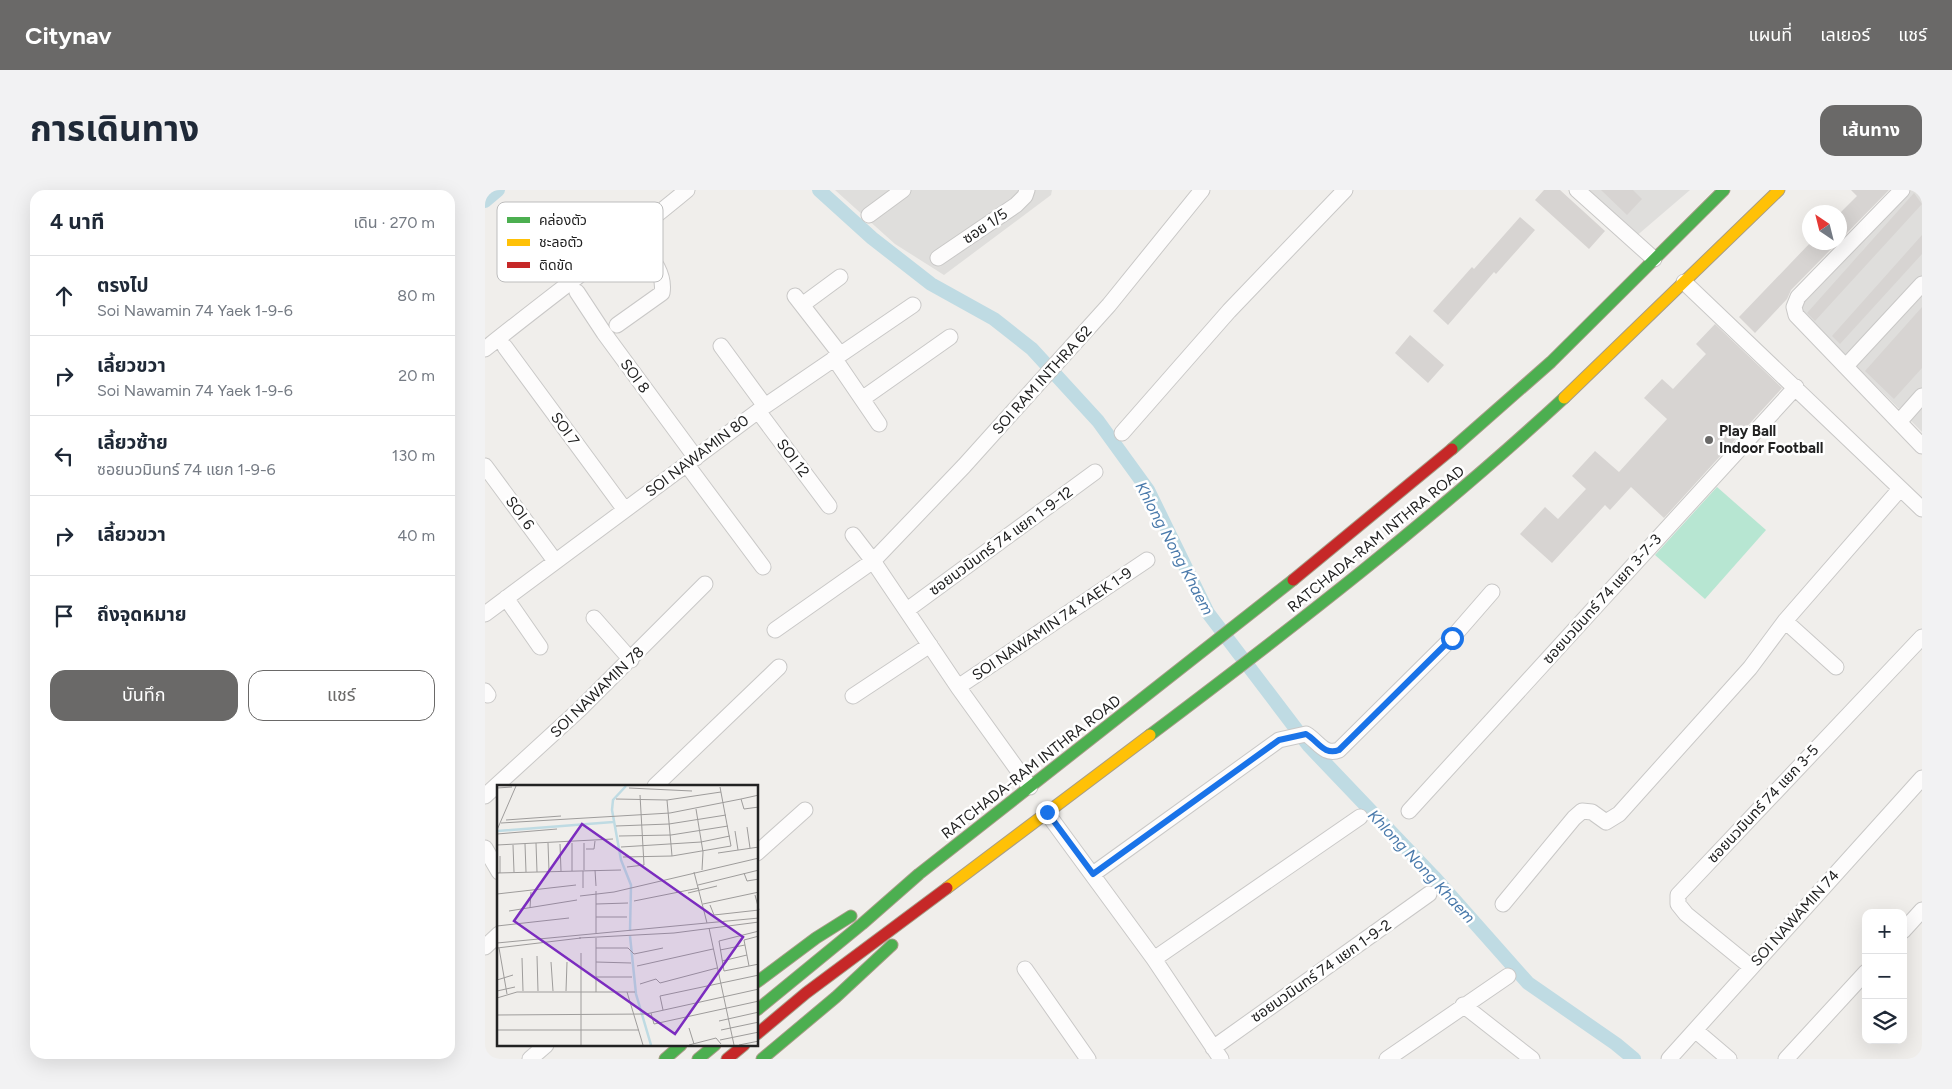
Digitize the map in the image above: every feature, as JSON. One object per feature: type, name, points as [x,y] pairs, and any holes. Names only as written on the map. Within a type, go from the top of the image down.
[{"type":"main road","name":"RATCHADA-RAM INTHRA ROAD","points":[[759,1008],[855,930],[919,874],[1406,489],[1551,362],[1725,190]]},
{"type":"main road","name":"RATCHADA-RAM INTHRA ROAD","points":[[759,1032],[807,993],[961,876],[1255,656],[1500,457],[1593,372],[1779,190]]},
{"type":"main road","name":"RATCHADA-RAM INTHRA ROAD","points":[[759,981],[816,938],[919,874]]},
{"type":"main road","name":"RATCHADA-RAM INTHRA ROAD","points":[[762,1059],[836,997],[901,937],[961,876]]},
{"type":"main road","points":[[665,1059],[680,1046]]},
{"type":"main road","points":[[698,1059],[714,1046]]},
{"type":"main road","points":[[727,1059],[743,1046]]},
{"type":"street","points":[[663,210],[687,190]]},
{"type":"street","points":[[869,214],[903,190]]},
{"type":"street","name":"ซอย 1/5","points":[[938,258],[1016,205],[1025,196],[1027,190]]},
{"type":"street","name":"SOI RAM INTHRA 62","points":[[775,630],[869,557],[964,466],[1109,305],[1202,190]]},
{"type":"street","points":[[1122,433],[1229,311],[1345,190]]},
{"type":"street","points":[[1577,190],[1654,260]]},
{"type":"street","points":[[1902,190],[1797,297],[1794,307],[1796,315],[1922,446]]},
{"type":"street","points":[[840,277],[798,300],[837,356],[879,424]]},
{"type":"street","points":[[617,325],[663,293],[663,279]]},
{"type":"street","points":[[485,349],[568,282]]},
{"type":"street","points":[[1684,282],[1922,508]]},
{"type":"street","points":[[1846,366],[1922,284]]},
{"type":"street","name":"SOI 8","points":[[577,292],[763,567]]},
{"type":"street","name":"SOI NAWAMIN 80","points":[[485,613],[762,409],[913,304]]},
{"type":"street","points":[[862,399],[949,337]]},
{"type":"street","name":"SOI 12","points":[[721,346],[829,506]]},
{"type":"street","name":"SOI 7","points":[[505,347],[625,510]]},
{"type":"street","name":"ซอยนวมินทร์ 74 แยก 3-7-3","points":[[1409,811],[1795,387]]},
{"type":"street","points":[[1899,422],[1922,396]]},
{"type":"street","name":"SOI 6","points":[[485,466],[555,561]]},
{"type":"street","name":"ซอยนวมินทร์ 74 แยก 1-9-12","points":[[907,610],[1095,472]]},
{"type":"street","points":[[1503,904],[1574,818],[1582,811],[1592,812],[1606,822],[1619,814],[1750,668],[1785,620],[1901,489]]},
{"type":"street","points":[[853,535],[869,557]]},
{"type":"street","name":"SOI NAWAMIN 74 YAEK 1-9","points":[[869,557],[958,687],[1030,786]]},
{"type":"street","name":"SOI NAWAMIN 74 YAEK 1-9","points":[[958,687],[1147,560]]},
{"type":"street","name":"SOI NAWAMIN 78","points":[[485,796],[631,660],[705,584]]},
{"type":"street","points":[[1093,874],[1279,740],[1306,734],[1327,752],[1332,753],[1339,750],[1452,638],[1492,592]]},
{"type":"street","points":[[506,598],[540,647]]},
{"type":"street","points":[[594,618],[631,660]]},
{"type":"street","points":[[1785,620],[1836,667]]},
{"type":"street","name":"ซอยนวมินทร์ 74 แยก 3-5","points":[[1751,967],[1686,914],[1678,904],[1678,895],[1922,637]]},
{"type":"street","points":[[853,696],[930,645]]},
{"type":"street","points":[[656,785],[779,667]]},
{"type":"street","name":"SOI NAWAMIN 74","points":[[1669,1059],[1922,778]]},
{"type":"street","points":[[759,852],[805,810]]},
{"type":"street","points":[[1047,812],[1154,960],[1217,1053]]},
{"type":"street","points":[[1154,960],[1360,817]]},
{"type":"street","points":[[485,848],[497,869]]},
{"type":"street","name":"ซอยนวมินทร์ 74 แยก 1-9-2","points":[[1217,1053],[1429,894]]},
{"type":"street","points":[[1907,927],[1922,910]]},
{"type":"street","points":[[485,947],[497,936]]},
{"type":"street","points":[[1025,969],[1088,1059]]},
{"type":"street","points":[[1387,1059],[1463,1005],[1508,976]]},
{"type":"street","points":[[1786,1059],[1862,976]]},
{"type":"street","points":[[1463,1005],[1532,1059]]},
{"type":"street","points":[[1695,1030],[1729,1059]]},
{"type":"street","points":[[530,1059],[545,1046]]},
{"type":"shaded area","points":[[835,190],[1052,190],[1051,195],[944,275],[895,244]]},
{"type":"shaded area","points":[[1583,190],[1690,190],[1634,238]]},
{"type":"shaded area","points":[[1904,190],[1922,190],[1922,432],[1799,308]]},
{"type":"green space","points":[[1717,487],[1766,530],[1705,599],[1655,555]]},
{"type":"building","points":[[1544,190],[1560,190],[1605,231],[1589,249],[1535,200]]},
{"type":"building","points":[[1601,190],[1633,190],[1642,199],[1627,215]]},
{"type":"building","points":[[1851,190],[1889,190],[1847,233],[1847,206],[1857,196]]},
{"type":"building","points":[[1914,193],[1922,204],[1815,321],[1807,313]]},
{"type":"building","points":[[1520,217],[1535,230],[1496,274],[1494,272],[1448,325],[1433,311],[1472,267],[1474,269]]},
{"type":"building","points":[[1922,235],[1922,254],[1840,344],[1832,336]]},
{"type":"building","points":[[1803,250],[1830,250],[1791,290],[1787,299],[1755,333],[1739,317]]},
{"type":"building","points":[[1922,307],[1922,368],[1894,399],[1865,371]]},
{"type":"building","points":[[1715,324],[1782,388],[1664,518],[1631,487],[1610,510],[1605,505],[1552,563],[1520,534],[1545,507],[1558,519],[1586,489],[1572,476],[1595,451],[1619,472],[1667,419],[1644,398],[1662,379],[1673,389],[1706,354],[1696,344]]},
{"type":"building","points":[[1410,335],[1444,365],[1428,383],[1395,353]]},
{"type":"waterway","points":[[485,201],[498,190]]},
{"type":"waterway","name":"Khlong Nong Khaem","points":[[819,190],[872,238],[931,284],[994,319],[1032,349],[1098,421],[1148,490],[1208,613],[1309,746],[1434,877],[1528,983],[1616,1044],[1634,1059]]},
{"type":"traffic: fast","points":[[1452,449],[1551,362],[1724,190]]},
{"type":"traffic: fast","points":[[1150,735],[1413,530],[1564,398]]},
{"type":"traffic: fast","points":[[759,1008],[862,924],[919,874],[1293,580]]},
{"type":"traffic: fast","points":[[759,981],[816,938],[851,916]]},
{"type":"traffic: fast","points":[[762,1059],[836,997],[892,945]]},
{"type":"traffic: fast","points":[[665,1059],[680,1046]]},
{"type":"traffic: fast","points":[[698,1059],[714,1046]]},
{"type":"traffic: slow","points":[[1564,398],[1779,190]]},
{"type":"traffic: slow","points":[[947,888],[1150,735]]},
{"type":"traffic: jam","points":[[1293,580],[1452,449]]},
{"type":"traffic: jam","points":[[759,1032],[806,993],[947,888]]},
{"type":"traffic: jam","points":[[727,1059],[743,1046]]},
{"type":"place","name":"Play Ball Indoor Football","points":[[1709,440]]},
{"type":"route","points":[[1047,812],[1093,874],[1279,740],[1306,734],[1313,738],[1327,752],[1332,753],[1339,750],[1452,638]]}]
